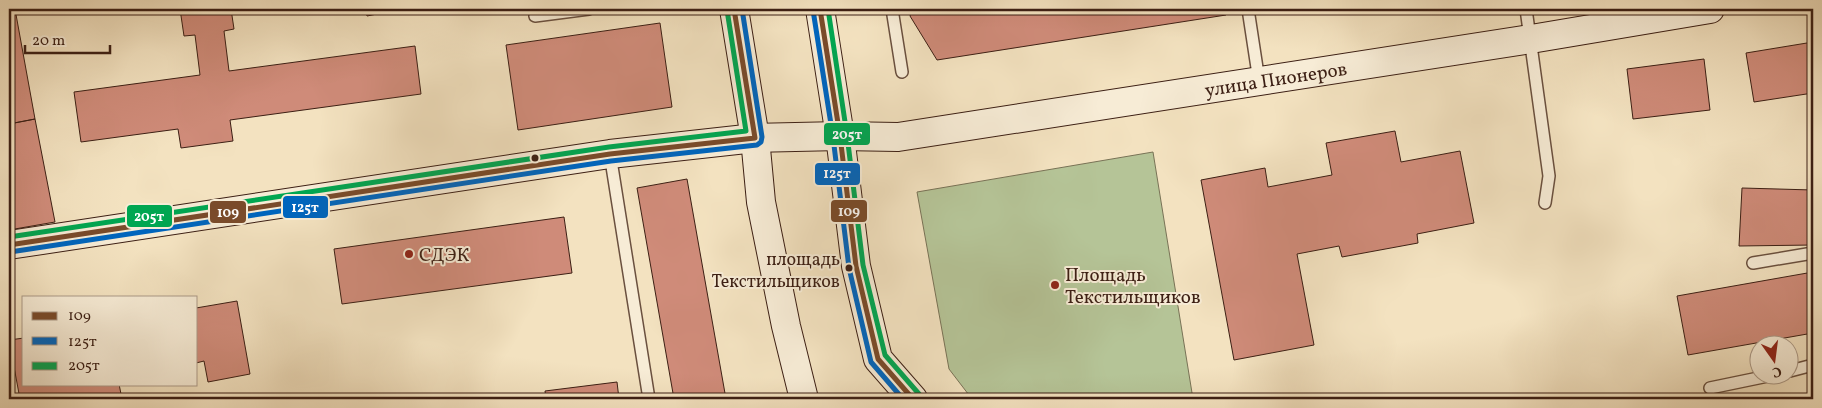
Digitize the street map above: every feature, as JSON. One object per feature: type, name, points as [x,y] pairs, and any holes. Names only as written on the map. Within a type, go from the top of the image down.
[{"type":"main road","points":[[734,9],[763,211],[786,326],[804,399]]},
{"type":"main road","points":[[820,9],[840,136],[856,266],[878,359],[913,399]]},
{"type":"main road","name":"улица Пионеров","points":[[9,245],[610,154],[754,138],[898,137],[1260,82],[1710,9]]},
{"type":"lane","points":[[535,16],[589,9]]},
{"type":"lane","points":[[892,9],[902,72]]},
{"type":"lane","points":[[1248,9],[1260,82]]},
{"type":"lane","points":[[1526,9],[1549,176],[1545,203]]},
{"type":"lane","points":[[610,154],[649,399]]},
{"type":"lane","points":[[1753,263],[1813,253]]},
{"type":"lane","points":[[1800,368],[1813,365]]},
{"type":"lane","points":[[1710,388],[1750,380]]},
{"type":"green space","name":"Площадь Текстильщиков","points":[[1153,152],[1193,399],[972,399],[949,369],[917,192]]},
{"type":"building","points":[[9,9],[15,9],[35,119],[9,124]]},
{"type":"building","points":[[180,9],[231,9],[234,29],[224,31],[229,71],[415,46],[421,94],[230,120],[233,141],[181,148],[178,129],[81,142],[74,92],[200,75],[195,35],[184,36]]},
{"type":"building","points":[[365,9],[397,9],[397,10],[367,16]]},
{"type":"building","points":[[912,9],[1225,9],[1226,15],[937,60],[910,16]]},
{"type":"building","points":[[660,23],[672,107],[518,130],[506,45]]},
{"type":"building","points":[[1813,42],[1813,93],[1754,102],[1746,53]]},
{"type":"building","points":[[1704,59],[1710,110],[1633,119],[1627,69]]},
{"type":"building","points":[[35,119],[55,222],[9,230],[9,124]]},
{"type":"building","points":[[1395,131],[1401,162],[1460,151],[1474,223],[1417,234],[1418,243],[1342,257],[1339,246],[1297,254],[1314,345],[1234,360],[1201,180],[1265,168],[1268,187],[1332,175],[1326,143]]},
{"type":"building","points":[[687,179],[726,399],[674,399],[637,188]]},
{"type":"building","points":[[1742,188],[1813,190],[1813,245],[1739,246]]},
{"type":"building","points":[[564,217],[572,273],[342,304],[334,249]]},
{"type":"building","points":[[1813,272],[1813,333],[1796,336],[1750,336],[1750,344],[1688,355],[1677,296]]},
{"type":"building","points":[[237,301],[250,374],[208,382],[204,361],[198,362],[198,308]]},
{"type":"building","points":[[22,338],[22,386],[119,386],[122,399],[20,399],[9,340]]},
{"type":"building","points":[[617,382],[619,399],[546,399],[545,391]]},
{"type":"building","points":[[1813,396],[1813,399],[1797,399]]},
{"type":"transit line","name":"109","points":[[9,245],[610,154],[755,138],[734,9]]},
{"type":"transit line","name":"125т","points":[[10,252],[611,161],[757,145],[761,142],[762,137],[742,9]]},
{"type":"transit line","name":"109","points":[[820,9],[840,136],[856,266],[878,359],[913,399]]},
{"type":"transit line","name":"205т","points":[[828,9],[847,135],[863,265],[885,355],[919,394]]},
{"type":"transit line","name":"205т","points":[[9,237],[609,147],[746,131],[727,10]]},
{"type":"transit line","name":"125т","points":[[813,10],[833,137],[849,268],[871,362],[903,399]]},
{"type":"place","name":"СДЭК","points":[[409,254]]},
{"type":"place","name":"площадь Текстильщиков","points":[[849,268]]},
{"type":"place","name":"Площадь Текстильщиков","points":[[1055,285]]}]
